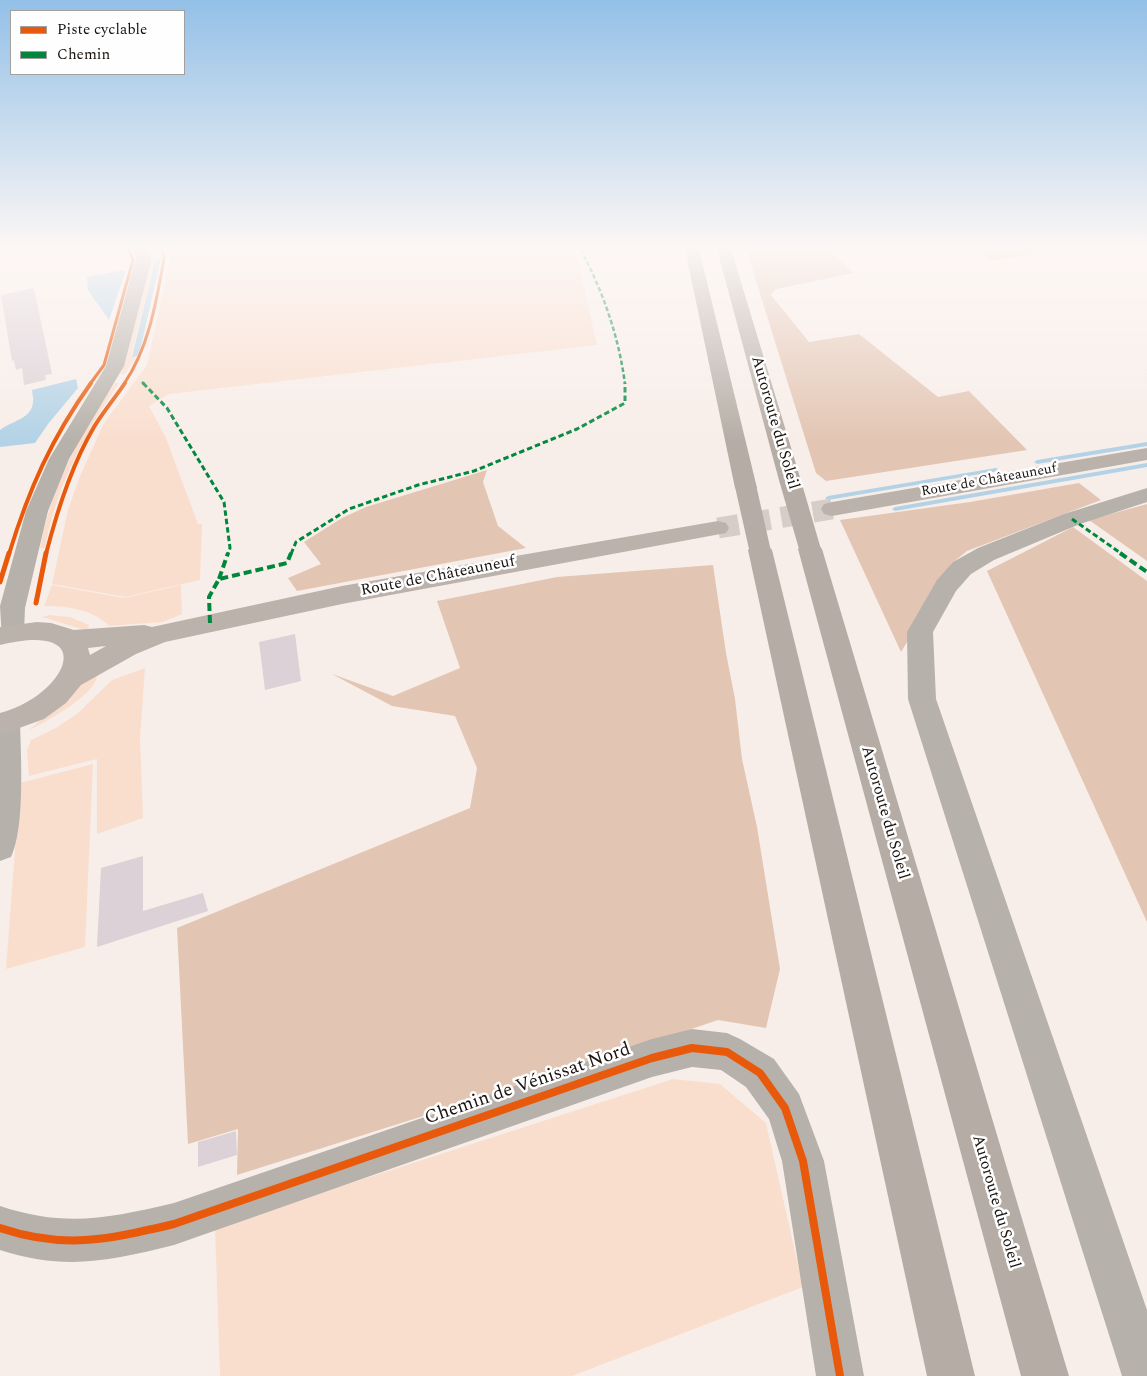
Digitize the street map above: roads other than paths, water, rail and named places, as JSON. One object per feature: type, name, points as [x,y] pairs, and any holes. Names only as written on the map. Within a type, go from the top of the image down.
[{"type":"highway","points":[[707,313],[951,1376]]},
{"type":"highway","name":"Autoroute du Soleil","points":[[742,313],[1045,1376]]},
{"type":"main road","name":"Route de Châteauneuf","points":[[832,509],[1147,454]]},
{"type":"main road","name":"Route de Châteauneuf","points":[[69,640],[160,634],[342,595],[529,560],[718,528]]},
{"type":"main road","name":"Route de Châteauneuf","points":[[6,635],[45,630],[59,634],[69,640],[75,648],[78,657],[71,678]]},
{"type":"main road","name":"Route de Châteauneuf","points":[[3,724],[33,712],[56,696],[71,678],[112,654],[160,634]]},
{"type":"street","points":[[6,635],[37,511],[59,459],[115,366],[131,313]]},
{"type":"street","points":[[1146,1376],[922,699],[920,632],[946,586],[962,568],[986,554],[1072,519],[1147,495]]},
{"type":"street","points":[[0,847],[6,781],[3,724]]},
{"type":"street","name":"Chemin de Vénissat Nord","points":[[0,1228],[26,1238],[73,1243],[125,1235],[174,1224],[652,1058],[692,1048],[727,1052],[760,1073],[785,1108],[802,1161],[840,1376]]},
{"type":"water","points":[[104,313],[111,313],[109,320]]},
{"type":"water","points":[[142,313],[149,313],[141,346],[137,356],[132,357]]},
{"type":"water","points":[[76,379],[78,388],[35,443],[0,447],[0,430],[25,416],[32,408],[32,390]]},
{"type":"waterway","points":[[1037,462],[1147,444]]},
{"type":"waterway","points":[[895,509],[1147,465]]},
{"type":"waterway","points":[[828,498],[996,470]]},
{"type":"tunnel","points":[[718,528],[832,509]]}]
